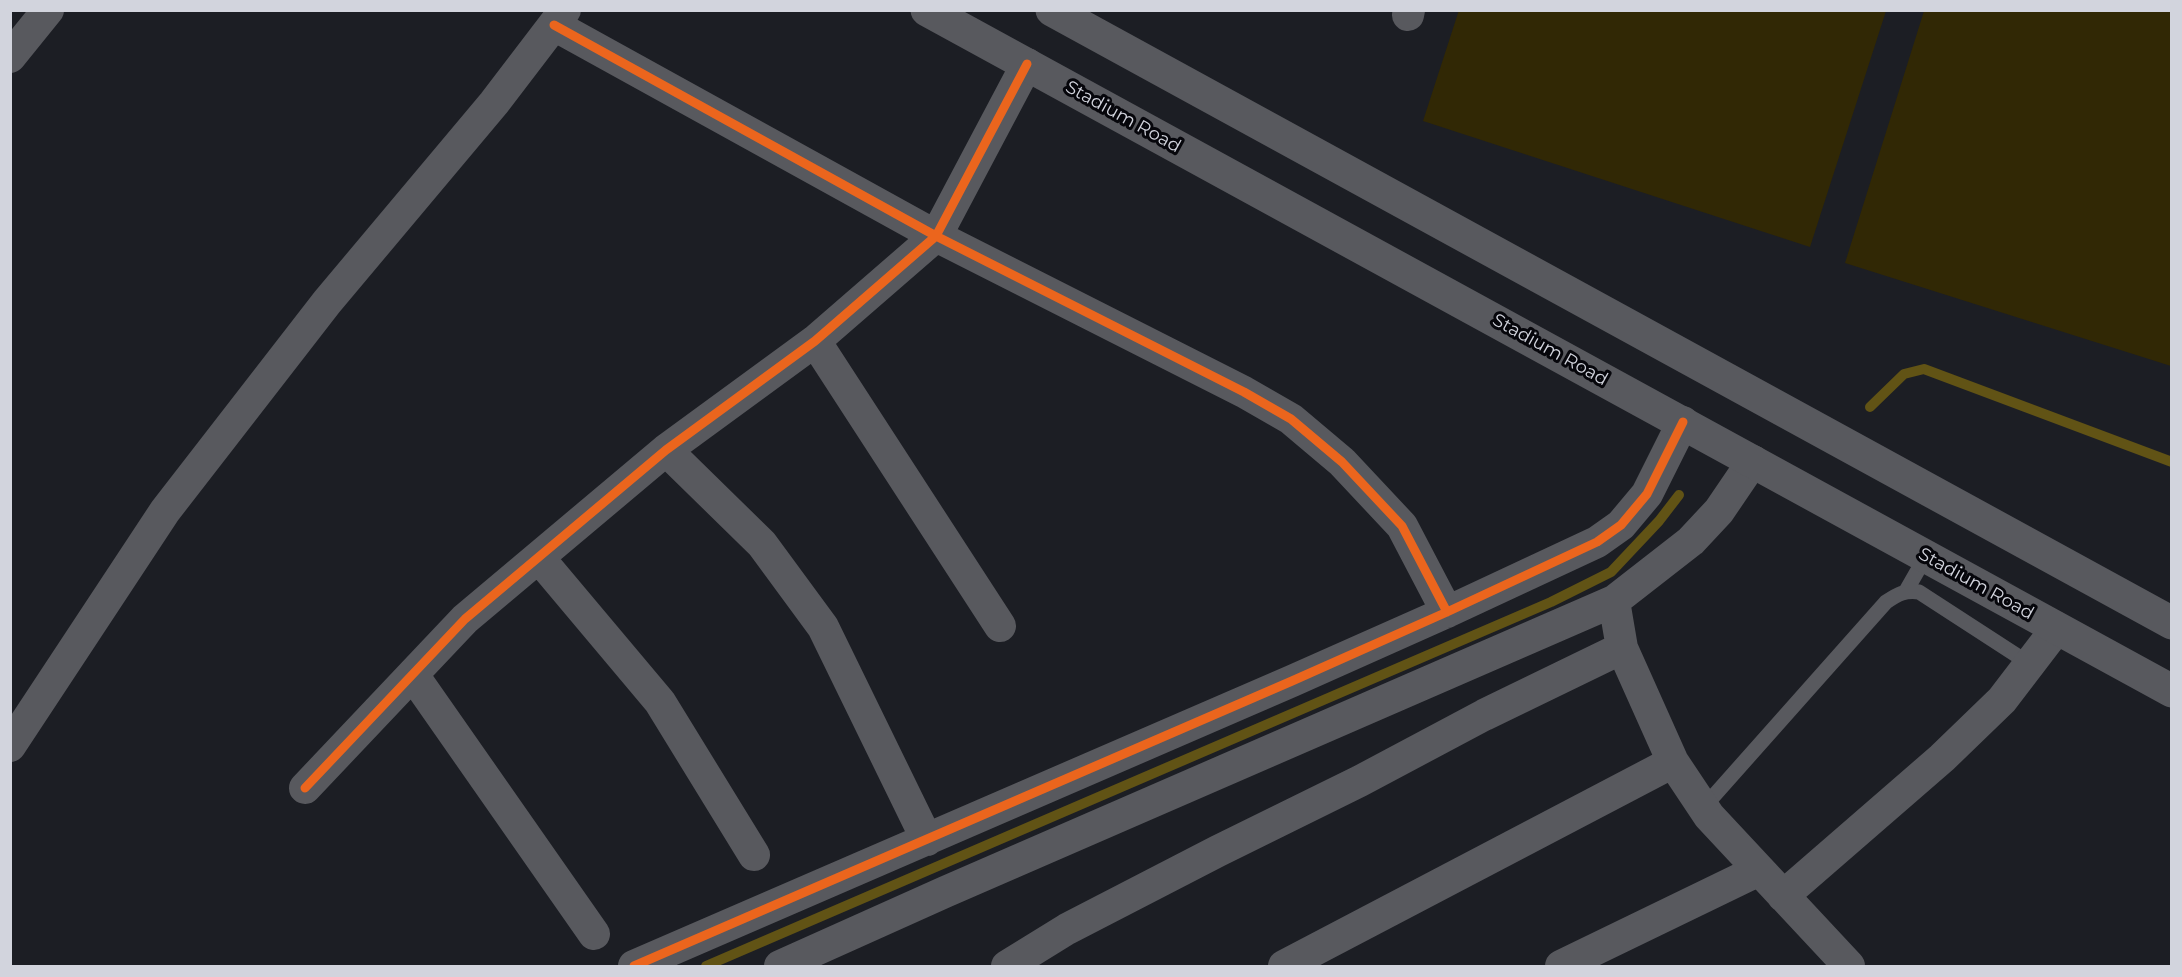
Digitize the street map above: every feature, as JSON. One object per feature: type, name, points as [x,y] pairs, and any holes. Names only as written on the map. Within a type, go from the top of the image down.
[{"type":"main road","name":"Stadium Road","points":[[927,10],[2172,691]]},
{"type":"main road","points":[[1052,10],[2172,623]]},
{"type":"street","points":[[10,57],[48,10]]},
{"type":"street","points":[[10,746],[165,512],[327,302],[494,104],[559,18],[936,236],[1244,392],[1291,419],[1342,462],[1402,526],[1447,612]]},
{"type":"street","points":[[305,788],[465,619],[666,450],[814,341],[936,236],[1027,64]]},
{"type":"street","points":[[814,341],[1000,626]]},
{"type":"street","points":[[634,966],[1447,612],[1597,542],[1621,525],[1647,494],[1683,422]]},
{"type":"street","points":[[666,450],[762,544],[823,627],[927,840]]},
{"type":"street","points":[[780,966],[1614,601],[1691,541],[1719,511],[1753,461]]},
{"type":"street","points":[[539,558],[660,702],[754,855]]},
{"type":"street","points":[[1614,601],[1622,648],[1673,762],[1703,807],[1849,966]]},
{"type":"street","points":[[1783,896],[1942,758],[2002,700],[2057,628]]},
{"type":"street","points":[[1007,966],[1067,929],[1117,903],[1360,781],[1484,715],[1622,648]]},
{"type":"street","points":[[413,675],[594,934]]},
{"type":"street","points":[[1284,966],[1673,762]]},
{"type":"street","points":[[1561,966],[1759,870]]},
{"type":"lane","points":[[1703,807],[1886,602],[1906,591],[1926,556]]},
{"type":"lane","points":[[1906,591],[1919,592],[2030,664]]},
{"type":"shaded area","points":[[1459,10],[1886,11],[1810,247],[1423,121]]},
{"type":"shaded area","points":[[1924,11],[2171,11],[2171,366],[1845,263]]},
{"type":"waterway","points":[[1870,407],[1904,374],[1924,369],[2172,462]]},
{"type":"waterway","points":[[706,966],[1551,602],[1611,572],[1659,521],[1679,495]]},
{"type":"cycle path","points":[[554,25],[936,236],[1244,392],[1291,419],[1342,462],[1402,526],[1447,612]]},
{"type":"cycle path","points":[[305,788],[465,619],[666,450],[815,341],[936,236],[1027,64]]},
{"type":"cycle path","points":[[634,966],[1292,681],[1597,542],[1621,525],[1647,494],[1683,422]]}]
